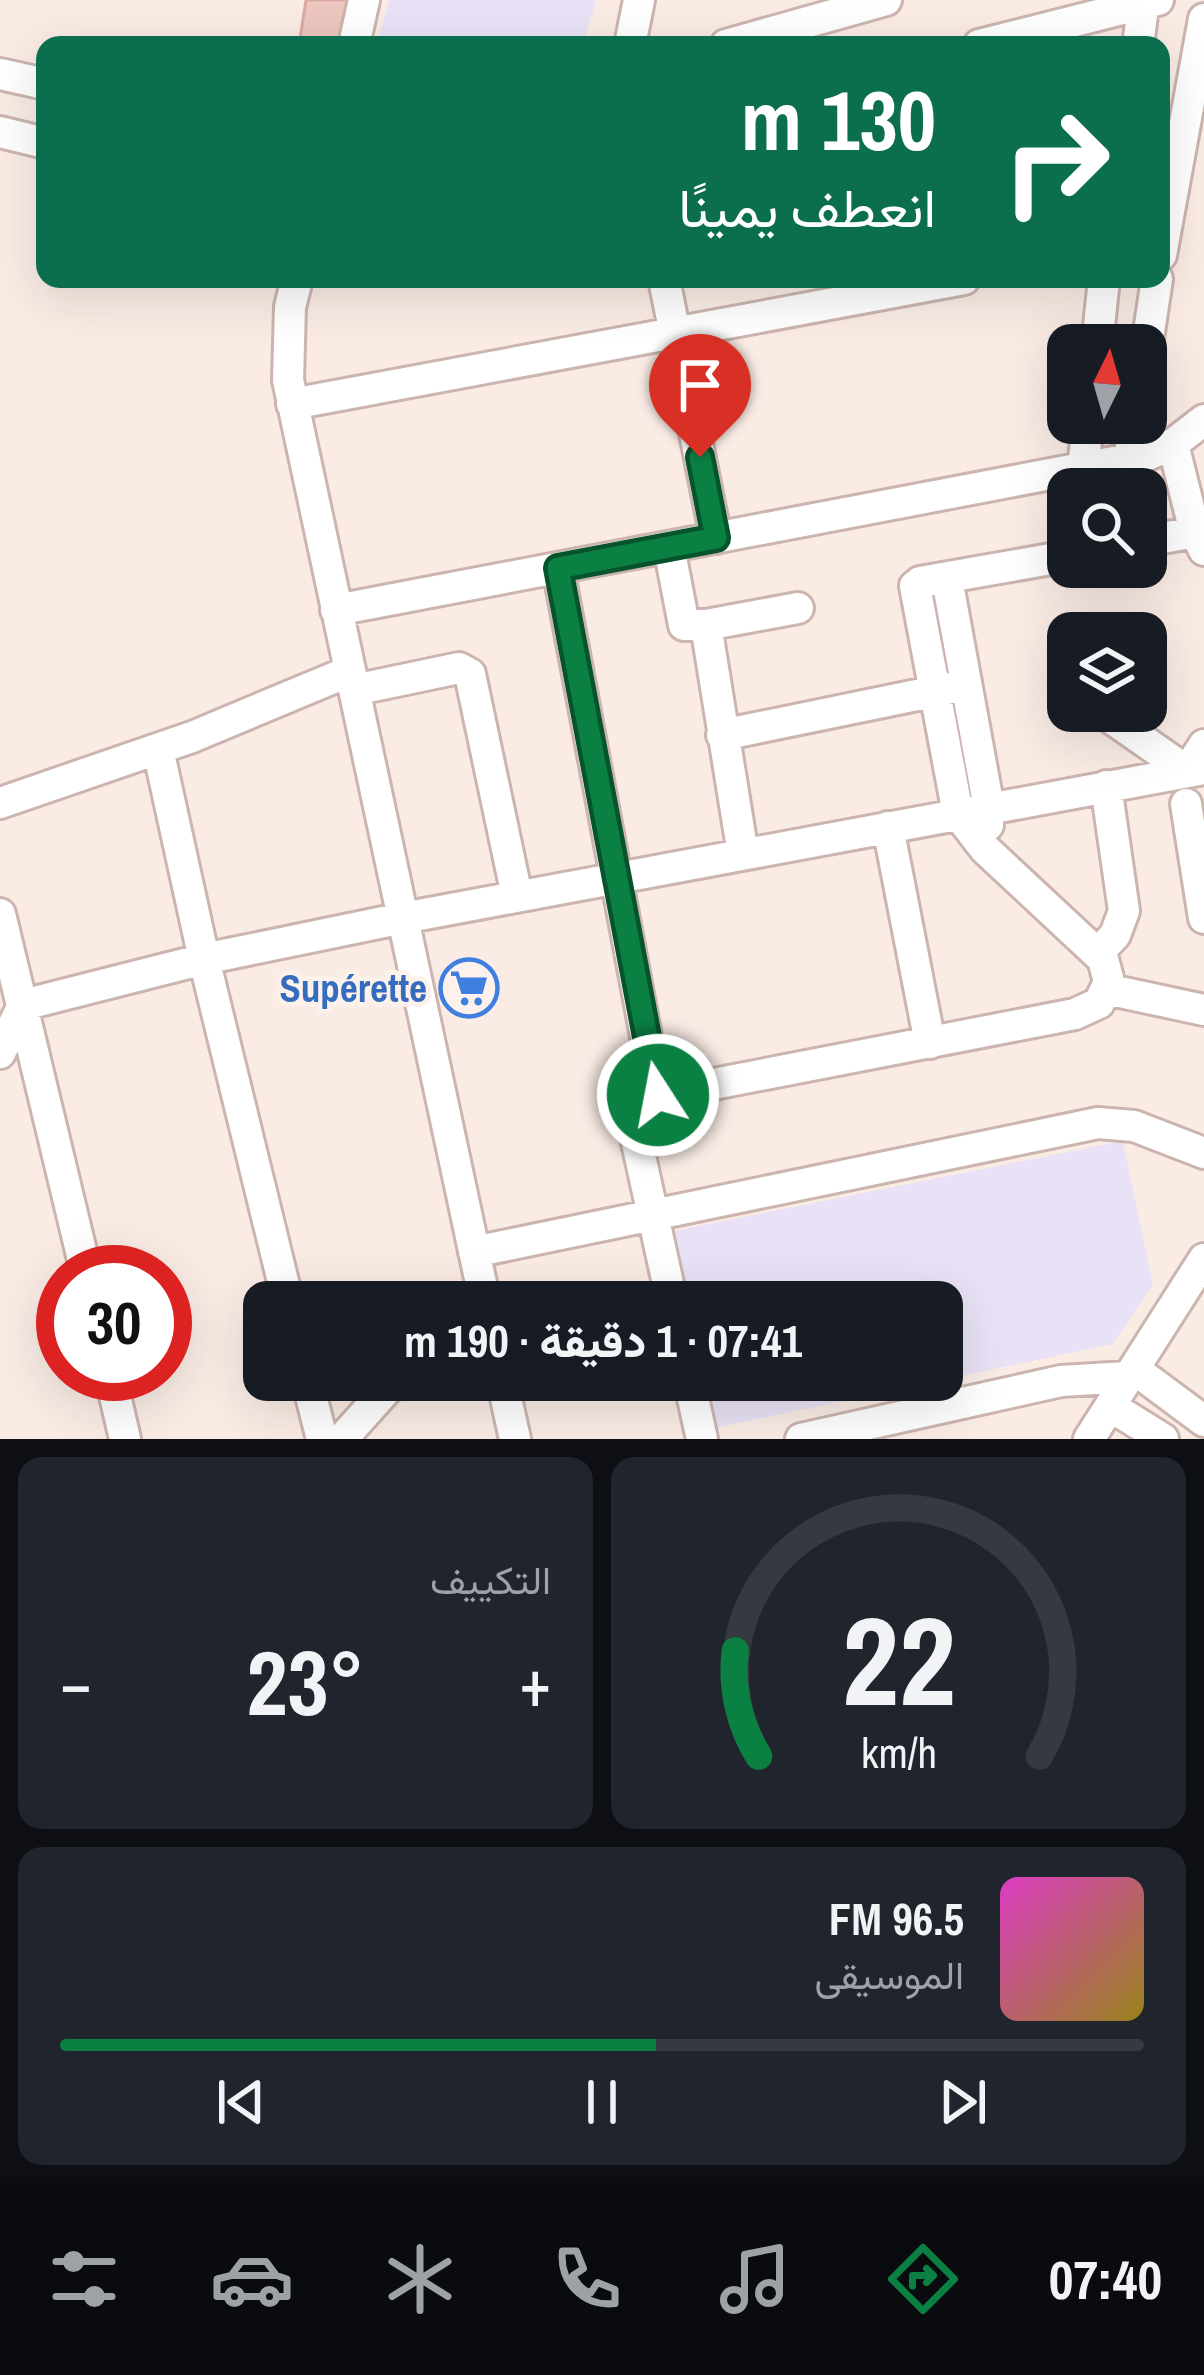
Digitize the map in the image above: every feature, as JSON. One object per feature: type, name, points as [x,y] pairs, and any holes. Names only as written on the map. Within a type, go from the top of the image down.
[{"type":"street","points":[[356,36],[364,0]]},
{"type":"street","points":[[632,36],[639,0]]},
{"type":"street","points":[[752,36],[833,8],[886,0]]},
{"type":"street","points":[[1014,36],[1149,1],[1140,36]]},
{"type":"street","points":[[1170,193],[1204,19]]},
{"type":"street","points":[[0,74],[36,82]]},
{"type":"street","points":[[0,132],[36,141]]},
{"type":"street","points":[[1172,180],[1204,173]]},
{"type":"street","points":[[296,288],[287,341],[292,404],[474,1252],[476,1281]]},
{"type":"street","points":[[666,288],[716,538]]},
{"type":"street","points":[[292,404],[675,335],[897,288]]},
{"type":"street","points":[[1099,324],[1103,288]]},
{"type":"street","points":[[1150,324],[1156,288]]},
{"type":"street","points":[[1086,444],[1083,468],[1173,444],[1204,420]]},
{"type":"street","points":[[1130,459],[1132,444]]},
{"type":"street","points":[[1167,541],[1200,541],[1173,444]]},
{"type":"street","points":[[336,610],[1047,475]]},
{"type":"street","points":[[669,547],[684,625],[798,608]]},
{"type":"street","points":[[667,1281],[631,1108],[638,1099],[1075,1014],[1099,1003],[1106,989],[1107,967],[1098,953],[986,849],[958,814],[915,586],[1047,560]]},
{"type":"street","points":[[558,568],[658,1095]]},
{"type":"street","points":[[947,579],[989,808],[986,849]]},
{"type":"street","points":[[706,625],[743,854]]},
{"type":"street","points":[[0,803],[352,680],[458,668],[468,671],[517,896]]},
{"type":"street","points":[[722,735],[967,685]]},
{"type":"street","points":[[1142,732],[1198,761]]},
{"type":"street","points":[[158,749],[283,1281]]},
{"type":"street","points":[[23,1005],[204,959],[1106,786],[1198,761]]},
{"type":"street","points":[[1146,778],[1154,790],[1195,806],[1204,918]]},
{"type":"street","points":[[1098,953],[1114,935],[1124,910],[1106,786]]},
{"type":"street","points":[[888,827],[930,1043]]},
{"type":"street","points":[[0,914],[80,1245]]},
{"type":"street","points":[[1106,989],[1204,1010]]},
{"type":"street","points":[[0,1053],[23,1005]]},
{"type":"street","points":[[474,1252],[1098,1123],[1134,1126],[1204,1153]]},
{"type":"street","points":[[1089,1439],[1204,1259]]},
{"type":"street","points":[[801,1439],[1061,1381],[1131,1373],[1204,1421]]},
{"type":"street","points":[[116,1401],[125,1439]]},
{"type":"street","points":[[313,1401],[322,1439]]},
{"type":"street","points":[[342,1439],[376,1401]]},
{"type":"street","points":[[507,1401],[515,1439]]},
{"type":"street","points":[[694,1401],[703,1439]]},
{"type":"street","points":[[1110,1406],[1146,1435]]},
{"type":"shaded area","points":[[389,0],[596,0],[586,36],[379,36]]},
{"type":"shaded area","points":[[1123,1141],[1153,1285],[1113,1344],[963,1376],[963,1281],[680,1281],[669,1232]]},
{"type":"shaded area","points":[[704,1401],[843,1401],[710,1429]]},
{"type":"building","points":[[306,0],[348,0],[343,36],[300,36]]},
{"type":"place","name":"Supérette","points":[[469,988]]},
{"type":"route","points":[[658,1095],[558,568],[716,538],[700,457]]}]
